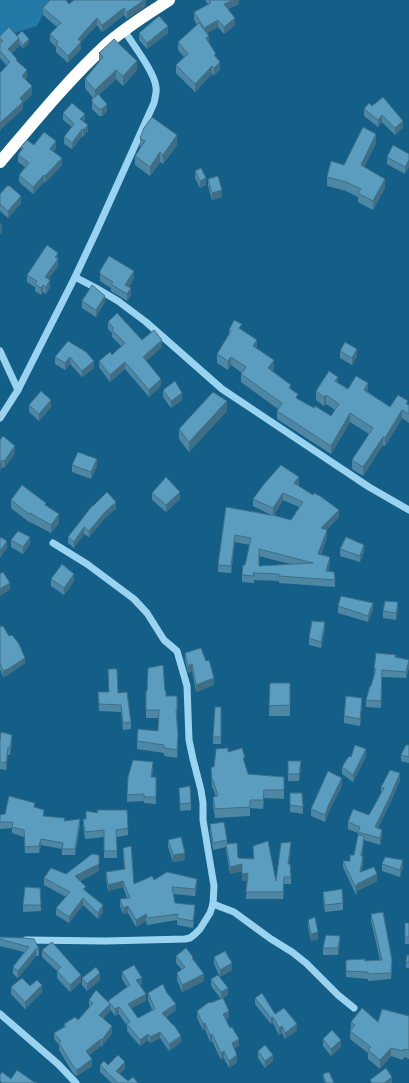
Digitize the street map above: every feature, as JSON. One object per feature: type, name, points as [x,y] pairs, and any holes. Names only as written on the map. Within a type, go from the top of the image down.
[{"type":"highway","points":[[0,162],[48,105],[107,44],[124,30],[169,0]]},
{"type":"street","points":[[0,418],[18,390],[75,277],[154,103],[157,89],[153,77],[124,30]]},
{"type":"street","points":[[75,277],[118,301],[146,322],[222,389],[369,487],[409,510]]},
{"type":"street","points":[[0,351],[18,390]]},
{"type":"street","points":[[22,940],[105,941],[185,939],[190,938],[200,929],[210,913],[213,904],[214,886],[203,820],[202,796],[189,740],[187,686],[177,651],[164,640],[147,613],[134,599],[87,564],[53,542]]},
{"type":"street","points":[[213,904],[234,912],[271,939],[292,952],[306,963],[338,995],[354,1008]]},
{"type":"street","points":[[0,1014],[58,1064],[76,1083]]},
{"type":"shaded area","points":[[0,0],[49,0],[49,2],[37,26],[0,37]]},
{"type":"building","points":[[50,0],[66,0],[69,4],[74,0],[144,0],[127,12],[124,8],[102,25],[97,18],[78,39],[81,42],[68,56],[56,44],[58,42],[50,34],[61,23],[43,8]]},
{"type":"building","points":[[209,0],[233,0],[224,4],[235,18],[224,27],[218,20],[204,28],[194,12],[211,3]]},
{"type":"building","points":[[159,16],[168,26],[147,43],[139,33]]},
{"type":"building","points":[[199,23],[209,36],[206,38],[216,54],[214,55],[220,62],[214,68],[212,66],[195,84],[176,65],[188,54],[178,42]]},
{"type":"building","points":[[9,27],[19,38],[8,49],[17,59],[16,60],[27,70],[22,76],[32,86],[20,98],[23,102],[0,123],[0,73],[10,62],[0,51],[0,43],[3,41],[0,36]]},
{"type":"building","points":[[22,31],[29,39],[23,45],[17,36]]},
{"type":"building","points":[[114,39],[137,61],[123,76],[116,70],[95,90],[85,79],[103,57],[99,53]]},
{"type":"building","points":[[98,94],[107,104],[102,109],[99,109],[92,102],[92,99]]},
{"type":"building","points":[[383,97],[403,121],[395,128],[382,115],[378,120],[364,109],[369,103],[372,106]]},
{"type":"building","points":[[72,103],[85,114],[80,119],[88,125],[83,130],[82,129],[72,143],[64,137],[74,124],[63,113]]},
{"type":"building","points":[[152,117],[177,135],[163,155],[160,152],[150,167],[135,156],[145,141],[140,138],[144,128]]},
{"type":"building","points":[[363,127],[376,134],[361,165],[385,179],[373,201],[358,193],[361,189],[346,182],[327,177],[331,161],[344,165]]},
{"type":"building","points":[[44,132],[56,141],[50,149],[62,158],[33,187],[19,175],[29,163],[18,155],[23,148],[21,147],[27,140],[34,145]]},
{"type":"building","points":[[393,145],[409,154],[409,160],[405,167],[387,157]]},
{"type":"building","points":[[201,168],[206,178],[200,181],[195,171]]},
{"type":"building","points":[[218,176],[222,190],[212,193],[208,179]]},
{"type":"building","points":[[7,186],[10,186],[21,196],[8,211],[0,204],[0,194]]},
{"type":"building","points":[[47,245],[58,253],[55,257],[58,259],[45,277],[50,280],[46,287],[43,285],[41,288],[35,284],[37,281],[27,275]]},
{"type":"building","points":[[109,256],[134,271],[125,285],[131,288],[127,294],[111,284],[113,282],[100,274],[100,271]]},
{"type":"building","points":[[92,285],[105,296],[96,310],[82,301]]},
{"type":"building","points":[[117,313],[142,340],[154,330],[162,340],[143,357],[161,379],[149,390],[125,362],[110,375],[99,361],[110,352],[112,355],[125,343],[112,330],[114,328],[108,322]]},
{"type":"building","points":[[234,320],[242,324],[239,328],[257,340],[253,346],[274,360],[268,368],[291,385],[289,388],[298,394],[296,398],[314,408],[315,406],[331,416],[339,404],[326,395],[324,397],[316,391],[329,371],[338,377],[335,381],[348,389],[356,376],[368,383],[364,390],[390,407],[398,395],[408,401],[406,404],[409,405],[409,414],[402,410],[385,438],[383,437],[363,467],[352,460],[373,428],[350,413],[331,446],[277,411],[282,403],[241,374],[246,367],[231,357],[228,361],[217,354],[231,331],[229,330]]},
{"type":"building","points":[[68,341],[86,352],[94,361],[82,371],[70,357],[65,363],[55,357]]},
{"type":"building","points":[[345,342],[357,349],[352,358],[340,351]]},
{"type":"building","points":[[175,381],[182,393],[171,401],[163,390]]},
{"type":"building","points":[[41,391],[51,400],[39,414],[29,405]]},
{"type":"building","points":[[213,392],[227,401],[189,442],[179,429]]},
{"type":"building","points":[[3,436],[15,446],[0,464],[0,440]]},
{"type":"building","points":[[78,452],[97,459],[91,472],[72,465]]},
{"type":"building","points":[[281,465],[299,477],[294,483],[313,495],[314,493],[320,496],[339,510],[321,528],[327,530],[318,554],[330,557],[326,571],[334,572],[335,580],[279,576],[279,574],[253,573],[254,576],[242,575],[243,565],[245,565],[251,538],[235,535],[231,566],[218,565],[226,507],[291,520],[303,502],[283,493],[273,508],[253,499]],"holes":[[[259,549],[313,563],[259,566]]]},
{"type":"building","points":[[166,477],[180,492],[166,505],[152,493]]},
{"type":"building","points":[[22,485],[46,503],[45,505],[59,514],[51,525],[30,513],[29,514],[11,500]]},
{"type":"building","points":[[107,492],[116,502],[104,513],[89,531],[84,527],[74,542],[68,537],[92,506]]},
{"type":"building","points":[[18,531],[30,537],[23,547],[11,540]]},
{"type":"building","points":[[0,537],[7,541],[0,551]]},
{"type":"building","points":[[346,537],[364,545],[360,556],[340,549]]},
{"type":"building","points":[[62,564],[74,574],[64,588],[51,579]]},
{"type":"building","points":[[3,572],[10,583],[0,589],[0,574]]},
{"type":"building","points":[[341,596],[373,603],[368,616],[338,606]]},
{"type":"building","points":[[385,601],[398,602],[396,613],[383,611]]},
{"type":"building","points":[[312,621],[325,622],[321,642],[309,638]]},
{"type":"building","points":[[3,626],[9,636],[12,635],[19,644],[25,658],[3,671],[0,663],[0,627]]},
{"type":"building","points":[[201,648],[206,661],[209,660],[214,678],[196,685],[192,664],[188,666],[185,653]]},
{"type":"building","points":[[376,653],[396,655],[395,657],[409,660],[406,672],[382,670],[381,701],[366,700],[376,669],[374,669]]},
{"type":"building","points":[[163,665],[166,696],[177,696],[177,750],[164,748],[164,745],[137,741],[138,729],[158,731],[159,710],[146,710],[146,691],[148,668]]},
{"type":"building","points":[[108,669],[117,669],[118,693],[127,692],[131,722],[123,723],[121,705],[99,704],[98,692],[109,692]]},
{"type":"building","points":[[270,683],[290,683],[290,705],[269,706]]},
{"type":"building","points":[[346,696],[362,698],[360,719],[344,716]]},
{"type":"building","points":[[215,707],[221,707],[221,737],[213,737]]},
{"type":"building","points":[[1,732],[12,735],[6,763],[0,762]]},
{"type":"building","points":[[355,745],[366,749],[353,775],[342,767],[349,756],[351,757]]},
{"type":"building","points":[[406,745],[409,745],[409,757],[401,755]]},
{"type":"building","points":[[228,748],[228,752],[242,748],[245,758],[243,758],[248,774],[284,777],[284,790],[264,790],[263,800],[250,800],[250,807],[215,809],[213,797],[218,796],[212,780],[211,767],[214,767],[216,749]]},
{"type":"building","points":[[133,760],[153,762],[151,777],[156,777],[156,797],[144,797],[144,794],[127,795],[128,777]]},
{"type":"building","points":[[288,761],[301,761],[299,774],[288,774]]},
{"type":"building","points":[[390,770],[400,773],[375,827],[382,830],[380,838],[358,832],[360,827],[348,822],[353,809],[369,815],[384,788],[381,787]]},
{"type":"building","points":[[328,771],[342,778],[325,815],[311,809]]},
{"type":"building","points":[[190,786],[191,803],[180,804],[179,788]]},
{"type":"building","points":[[290,793],[302,793],[303,807],[290,805]]},
{"type":"building","points":[[9,796],[35,803],[34,807],[44,810],[43,816],[65,818],[64,821],[80,819],[75,849],[62,849],[63,843],[41,839],[39,846],[25,847],[24,830],[12,827],[13,822],[0,822],[0,815],[5,814]]},
{"type":"building","points":[[97,810],[127,810],[128,828],[116,830],[117,851],[104,851],[104,830],[85,832],[83,819],[86,819],[86,811],[98,813]]},
{"type":"building","points":[[224,822],[227,840],[213,843],[210,824]]},
{"type":"building","points":[[358,835],[364,836],[361,856],[363,856],[360,872],[374,867],[377,874],[357,884],[356,888],[343,861],[350,861],[350,855],[354,855]]},
{"type":"building","points":[[181,837],[185,853],[173,855],[168,840]]},
{"type":"building","points":[[268,841],[276,881],[281,843],[291,842],[288,864],[290,864],[291,877],[284,877],[283,892],[246,892],[248,873],[242,874],[242,864],[230,867],[226,844],[237,843],[238,858],[254,859],[253,846]]},
{"type":"building","points":[[131,846],[134,884],[152,876],[154,880],[167,872],[197,879],[195,889],[172,887],[175,903],[195,905],[193,921],[177,918],[178,914],[147,918],[146,914],[136,920],[128,906],[123,908],[120,899],[130,898],[123,881],[108,885],[106,872],[125,869],[123,848]]},
{"type":"building","points":[[92,854],[99,855],[99,864],[75,876],[86,887],[83,889],[103,905],[98,913],[83,898],[69,917],[56,908],[70,892],[44,878],[51,868],[66,874]]},
{"type":"building","points":[[385,857],[403,860],[400,870],[382,864]]},
{"type":"building","points":[[25,887],[40,888],[41,905],[23,905]]},
{"type":"building","points":[[342,889],[343,903],[325,905],[323,892]]},
{"type":"building","points":[[383,912],[392,960],[391,973],[368,974],[368,972],[346,971],[346,960],[382,960],[371,914]]},
{"type":"building","points":[[315,917],[318,932],[311,934],[308,920]]},
{"type":"building","points":[[405,923],[409,923],[409,937],[405,937]]},
{"type":"building","points":[[326,935],[340,936],[338,948],[323,948]]},
{"type":"building","points":[[0,937],[34,939],[39,949],[36,949],[18,971],[13,967],[29,947],[0,939]]},
{"type":"building","points":[[52,942],[81,975],[70,985],[57,971],[61,967],[42,950]]},
{"type":"building","points":[[186,948],[204,974],[182,985],[177,973],[185,967],[176,956]]},
{"type":"building","points":[[225,951],[232,963],[220,970],[214,957]]},
{"type":"building","points":[[407,955],[409,955],[409,962],[406,963]]},
{"type":"building","points":[[134,965],[142,978],[136,980],[146,994],[128,1004],[138,1018],[155,1009],[148,993],[163,984],[167,993],[176,1004],[162,1013],[174,1025],[181,1036],[169,1044],[160,1032],[150,1037],[148,1034],[140,1040],[127,1024],[130,1022],[119,1007],[115,1009],[108,1001],[130,985],[122,972]]},
{"type":"building","points":[[96,967],[100,973],[87,984],[82,978]]},
{"type":"building","points":[[218,975],[228,988],[221,992],[211,979]]},
{"type":"building","points":[[22,978],[30,986],[37,980],[42,985],[25,1002],[11,987]]},
{"type":"building","points":[[96,990],[110,1004],[99,1015],[112,1026],[102,1040],[101,1039],[86,1051],[92,1059],[77,1070],[59,1043],[61,1041],[54,1033],[66,1026],[64,1024],[75,1017],[78,1020],[93,1003],[89,1000]]},
{"type":"building","points":[[262,993],[275,1014],[284,1008],[297,1024],[285,1033],[282,1026],[279,1028],[273,1017],[271,1018],[255,998]]},
{"type":"building","points":[[223,998],[229,1011],[223,1014],[230,1028],[232,1027],[239,1039],[232,1043],[237,1055],[229,1061],[224,1051],[221,1053],[212,1034],[210,1035],[205,1023],[203,1024],[197,1011],[209,1002],[210,1003]]},
{"type":"building","points":[[362,1008],[378,1022],[382,1009],[409,1016],[409,1050],[404,1049],[403,1051],[391,1048],[380,1060],[368,1050],[371,1047],[350,1031],[355,1025],[351,1022]]},
{"type":"building","points":[[332,1030],[341,1040],[331,1049],[323,1039]]},
{"type":"building","points":[[265,1045],[273,1055],[265,1061],[258,1051]]},
{"type":"building","points":[[118,1055],[125,1062],[116,1071],[128,1081],[133,1077],[138,1083],[118,1083],[100,1065],[104,1061],[108,1065]]},
{"type":"building","points":[[386,1068],[392,1077],[384,1083],[372,1083],[370,1080]]},
{"type":"building","points":[[17,1070],[37,1083],[2,1083],[0,1081],[0,1075],[2,1072],[11,1079]]},
{"type":"building","points":[[329,1072],[334,1083],[326,1083],[323,1074]]}]
